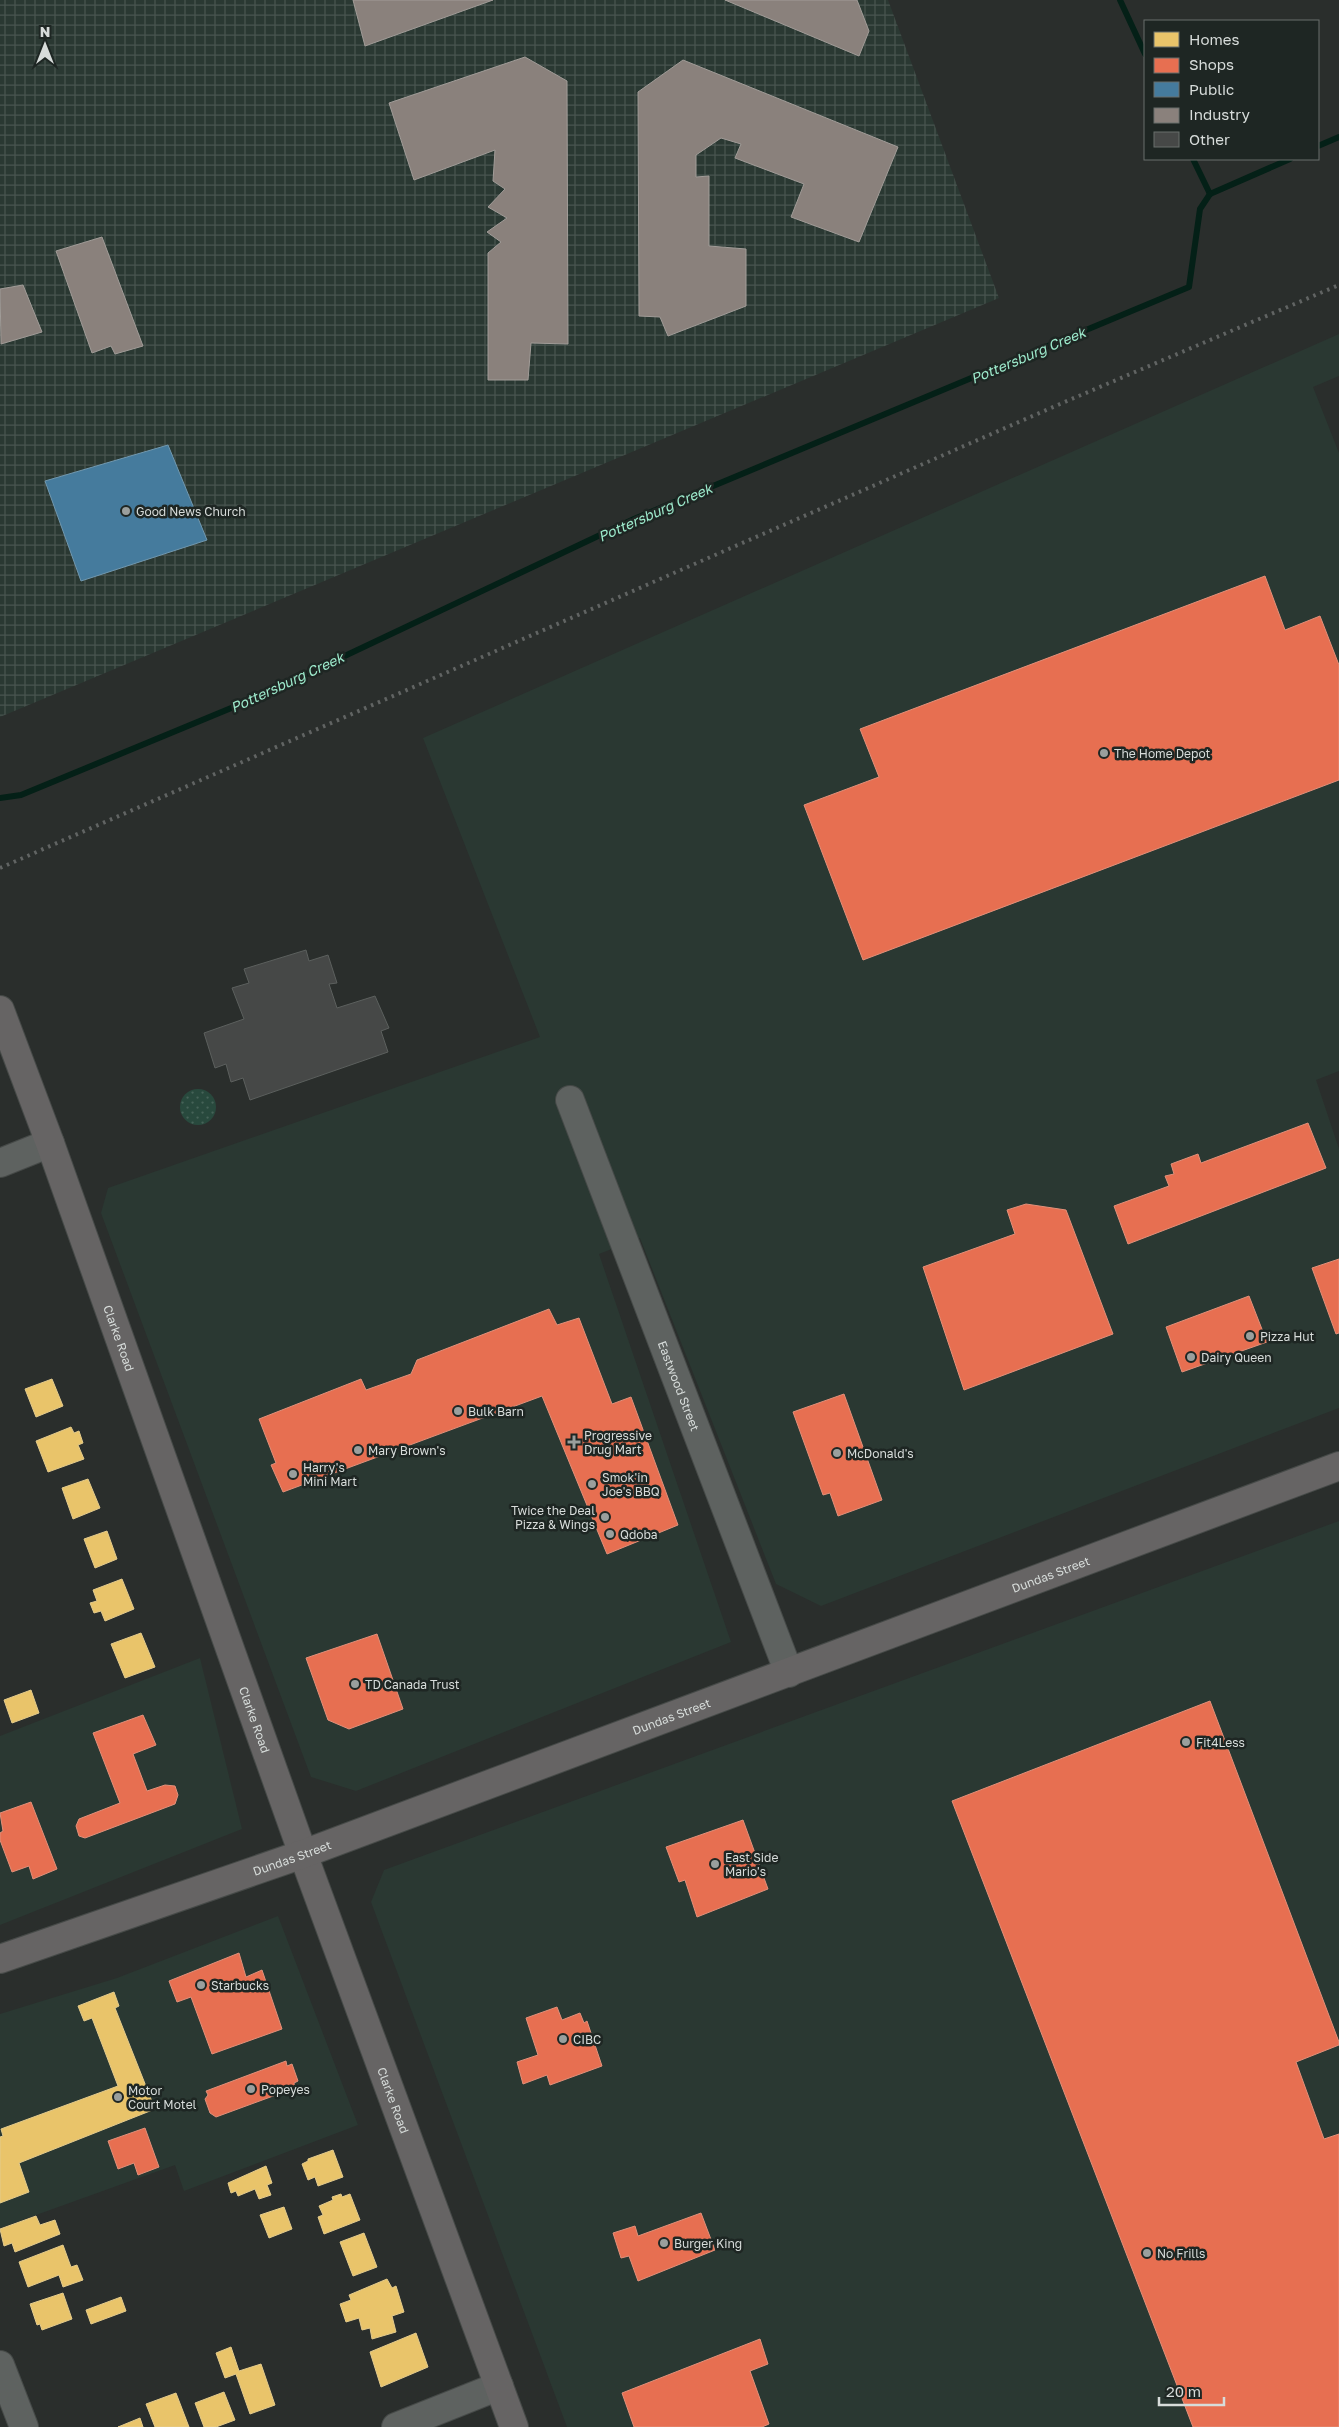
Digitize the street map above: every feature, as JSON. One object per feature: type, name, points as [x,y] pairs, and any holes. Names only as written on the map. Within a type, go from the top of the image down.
[{"type":"main road","name":"Clarke Road","points":[[0,1010],[50,1143],[303,1854],[514,2427]]},
{"type":"main road","name":"Dundas Street","points":[[0,1960],[303,1854],[1339,1466]]},
{"type":"street","name":"Eastwood Street","points":[[570,1100],[788,1673]]},
{"type":"street","points":[[0,1163],[50,1143]]},
{"type":"street","points":[[0,2365],[24,2427]]},
{"type":"street","points":[[396,2427],[499,2386]]},
{"type":"shaded area","points":[[0,0],[888,0],[999,298],[0,717]]},
{"type":"shaded area","points":[[1339,334],[1339,376],[1313,387],[1339,453],[1339,1071],[1316,1080],[1339,1149],[1339,1408],[821,1606],[776,1584],[640,1238],[599,1254],[731,1642],[356,1791],[311,1777],[101,1213],[108,1188],[540,1037],[423,738]]},
{"type":"shaded area","points":[[1339,1521],[1339,2427],[567,2427],[371,1902],[384,1870]]},
{"type":"shaded area","points":[[200,1658],[242,1829],[0,1925],[0,1736]]},
{"type":"shaded area","points":[[278,1916],[358,2125],[184,2191],[175,2165],[0,2228],[0,2014],[117,1978]]},
{"type":"green space","points":[[198,1089],[211,1094],[216,1107],[211,1120],[198,1125],[185,1120],[180,1107],[185,1094]]},
{"type":"building: Homes","points":[[52,1379],[63,1406],[36,1417],[25,1389]]},
{"type":"building: Homes","points":[[71,1427],[74,1433],[79,1431],[83,1443],[78,1445],[84,1459],[48,1472],[36,1441]]},
{"type":"building: Homes","points":[[88,1479],[100,1508],[73,1519],[62,1488]]},
{"type":"building: Homes","points":[[107,1531],[117,1559],[95,1568],[84,1539]]},
{"type":"building: Homes","points":[[122,1579],[134,1609],[105,1621],[101,1611],[94,1613],[90,1603],[97,1601],[93,1590]]},
{"type":"building: Homes","points":[[141,1633],[155,1667],[125,1678],[111,1644]]},
{"type":"building: Homes","points":[[31,1690],[39,1713],[12,1723],[4,1700]]},
{"type":"building: Homes","name":"Motor Court Motel","points":[[114,1992],[119,2006],[115,2008],[155,2109],[19,2163],[29,2192],[0,2203],[0,2137],[3,2136],[1,2129],[118,2086],[92,2018],[84,2021],[78,2006]]},
{"type":"building: Homes","points":[[333,2150],[343,2177],[318,2186],[315,2177],[308,2180],[302,2164],[308,2161],[308,2159]]},
{"type":"building: Homes","points":[[266,2166],[272,2183],[267,2185],[271,2195],[259,2199],[255,2189],[238,2196],[236,2191],[231,2193],[228,2183]]},
{"type":"building: Homes","points":[[341,2194],[342,2197],[350,2194],[360,2220],[324,2234],[318,2217],[323,2215],[319,2206],[333,2200],[332,2197]]},
{"type":"building: Homes","points":[[284,2207],[292,2229],[269,2238],[260,2215]]},
{"type":"building: Homes","points":[[36,2216],[40,2225],[55,2220],[60,2234],[15,2252],[12,2243],[4,2246],[0,2229]]},
{"type":"building: Homes","points":[[364,2233],[377,2267],[353,2276],[340,2242]]},
{"type":"building: Homes","points":[[63,2245],[71,2267],[77,2265],[83,2280],[63,2287],[59,2275],[28,2287],[19,2262]]},
{"type":"building: Homes","points":[[387,2279],[392,2288],[396,2286],[404,2312],[392,2316],[396,2332],[372,2339],[370,2328],[362,2330],[359,2318],[346,2322],[340,2304],[351,2300],[349,2295]]},
{"type":"building: Homes","points":[[63,2293],[72,2319],[42,2330],[40,2324],[37,2325],[30,2304]]},
{"type":"building: Homes","points":[[121,2297],[126,2311],[91,2324],[86,2310]]},
{"type":"building: Homes","points":[[416,2333],[428,2367],[381,2387],[370,2352]]},
{"type":"building: Homes","points":[[231,2347],[239,2371],[261,2364],[275,2405],[250,2414],[236,2374],[225,2378],[216,2353]]},
{"type":"building: Homes","points":[[224,2392],[235,2420],[216,2427],[204,2427],[195,2403]]},
{"type":"building: Homes","points":[[176,2393],[189,2427],[155,2427],[146,2404]]},
{"type":"building: Homes","points":[[140,2418],[143,2427],[118,2427]]},
{"type":"building: Shops","name":"The Home Depot","points":[[1265,576],[1285,630],[1320,616],[1339,665],[1339,780],[863,960],[804,805],[879,777],[860,729]]},
{"type":"building: Shops","points":[[1308,1123],[1326,1168],[1128,1244],[1114,1206],[1169,1186],[1165,1176],[1174,1174],[1171,1164],[1198,1154],[1201,1163]]},
{"type":"building: Shops","points":[[1026,1204],[1066,1210],[1113,1334],[964,1390],[923,1267],[1015,1234],[1007,1210]]},
{"type":"building: Shops","points":[[1339,1259],[1339,1333],[1336,1334],[1312,1268]]},
{"type":"building: Shops","points":[[1249,1296],[1267,1342],[1182,1372],[1166,1327]]},
{"type":"building: Shops","points":[[549,1309],[557,1325],[579,1318],[612,1404],[631,1397],[678,1525],[607,1554],[542,1396],[283,1492],[271,1465],[276,1463],[259,1419],[361,1379],[366,1390],[411,1374],[417,1360]]},
{"type":"building: Shops","name":"McDonald's","points":[[844,1394],[882,1500],[838,1516],[830,1493],[823,1495],[793,1412]]},
{"type":"building: Shops","name":"TD Canada Trust","points":[[377,1634],[403,1709],[349,1729],[328,1720],[306,1658]]},
{"type":"building: Shops","points":[[1210,1701],[1339,2042],[1339,2045],[1296,2062],[1324,2139],[1339,2134],[1339,2427],[1193,2427],[952,1801]]},
{"type":"building: Shops","points":[[143,1715],[156,1745],[133,1754],[147,1791],[165,1785],[175,1786],[178,1795],[175,1804],[85,1838],[79,1836],[76,1826],[79,1819],[120,1803],[93,1733]]},
{"type":"building: Shops","points":[[31,1802],[57,1869],[33,1879],[29,1866],[12,1872],[0,1840],[0,1833],[3,1831],[0,1813]]},
{"type":"building: Shops","name":"East Side Mario's","points":[[743,1820],[768,1889],[697,1917],[685,1880],[679,1882],[666,1847]]},
{"type":"building: Shops","points":[[239,1953],[246,1977],[262,1970],[282,2029],[212,2054],[191,1997],[177,2002],[169,1981]]},
{"type":"building: Shops","name":"CIBC","points":[[557,2007],[562,2020],[580,2013],[584,2023],[587,2021],[602,2066],[550,2085],[547,2075],[523,2084],[517,2062],[538,2055],[526,2018]]},
{"type":"building: Shops","name":"Popeyes","points":[[286,2061],[287,2066],[292,2064],[298,2081],[294,2083],[295,2088],[216,2117],[210,2113],[205,2099],[208,2095],[206,2091]]},
{"type":"building: Shops","points":[[145,2128],[159,2167],[138,2175],[134,2163],[118,2169],[108,2141]]},
{"type":"building: Shops","name":"Burger King","points":[[701,2213],[715,2250],[638,2281],[629,2256],[621,2258],[613,2233],[635,2226],[638,2236]]},
{"type":"building: Shops","points":[[760,2339],[768,2364],[750,2371],[769,2424],[762,2427],[634,2427],[622,2393]]},
{"type":"building: Public","name":"Good News Church","points":[[168,445],[207,540],[81,581],[45,481]]},
{"type":"building: Industry","points":[[353,0],[493,0],[365,46]]},
{"type":"building: Industry","points":[[725,0],[857,0],[869,31],[859,56]]},
{"type":"building: Industry","points":[[525,57],[567,81],[568,344],[531,343],[528,380],[488,380],[488,253],[501,242],[487,232],[507,218],[488,207],[505,189],[493,181],[495,150],[414,180],[389,103]]},
{"type":"building: Industry","points":[[683,60],[898,147],[859,242],[791,217],[804,184],[735,158],[741,144],[721,138],[696,155],[696,177],[709,176],[709,246],[746,249],[746,306],[668,336],[660,317],[639,316],[638,92]]},
{"type":"building: Industry","points":[[102,237],[143,346],[115,354],[111,346],[92,353],[56,251]]},
{"type":"building: Industry","points":[[23,285],[42,332],[1,344],[0,289]]},
{"type":"building: Other","points":[[306,950],[309,961],[328,955],[337,983],[329,984],[337,1008],[375,996],[389,1028],[381,1031],[388,1052],[250,1100],[243,1078],[231,1082],[226,1064],[215,1068],[204,1033],[244,1019],[232,988],[249,983],[244,969]]},
{"type":"waterway","name":"Pottersburg Creek","points":[[1120,0],[1144,52]]},
{"type":"waterway","points":[[1319,146],[1339,137]]},
{"type":"waterway","name":"Pottersburg Creek","points":[[1193,160],[1210,194]]},
{"type":"waterway","points":[[1210,194],[1288,160]]},
{"type":"waterway","name":"Pottersburg Creek","points":[[0,798],[21,795],[258,697],[634,519],[1189,287],[1200,209],[1210,194]]},
{"type":"railway","points":[[0,868],[1060,404],[1339,285]]},
{"type":"place","name":"Good News Church","points":[[126,511]]},
{"type":"place","name":"The Home Depot","points":[[1104,753]]},
{"type":"place","name":"Pizza Hut","points":[[1250,1336]]},
{"type":"place","name":"Dairy Queen","points":[[1191,1357]]},
{"type":"place","name":"Bulk Barn","points":[[458,1411]]},
{"type":"place","name":"Progressive Drug Mart","points":[[574,1442]]},
{"type":"place","name":"Mary Brown's","points":[[358,1450]]},
{"type":"place","name":"McDonald's","points":[[837,1453]]},
{"type":"place","name":"Harry's Mini Mart","points":[[293,1474]]},
{"type":"place","name":"Smok'in Joe's BBQ","points":[[592,1484]]},
{"type":"place","name":"Twice the Deal Pizza & Wings","points":[[605,1517]]},
{"type":"place","name":"Qdoba","points":[[610,1534]]},
{"type":"place","name":"TD Canada Trust","points":[[355,1684]]},
{"type":"place","name":"Fit4Less","points":[[1186,1742]]},
{"type":"place","name":"East Side Mario's","points":[[715,1864]]},
{"type":"place","name":"Starbucks","points":[[201,1985]]},
{"type":"place","name":"CIBC","points":[[563,2039]]},
{"type":"place","name":"Popeyes","points":[[251,2089]]},
{"type":"place","name":"Motor Court Motel","points":[[118,2097]]},
{"type":"place","name":"Burger King","points":[[664,2243]]},
{"type":"place","name":"No Frills","points":[[1147,2253]]}]
